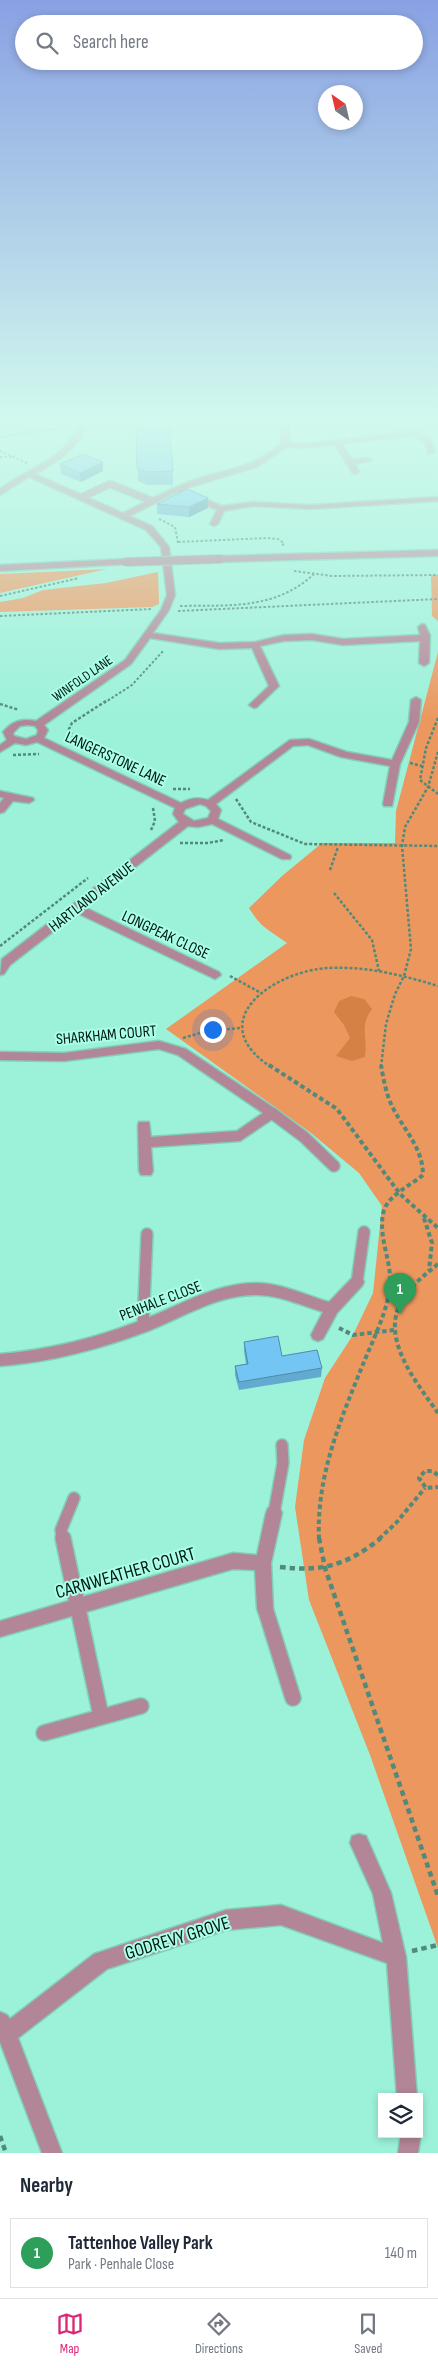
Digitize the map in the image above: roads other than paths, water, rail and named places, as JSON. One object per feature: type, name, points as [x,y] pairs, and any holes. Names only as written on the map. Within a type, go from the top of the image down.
[{"type":"street","name":"WINFOLD LANE","points":[[38,724],[128,662],[165,610],[171,595],[165,547],[148,528],[137,522]]},
{"type":"street","points":[[0,568],[126,562],[438,553]]},
{"type":"street","points":[[422,627],[426,635],[424,638],[424,664]]},
{"type":"street","points":[[149,635],[219,646],[254,645],[284,638],[312,637],[343,642],[424,638]]},
{"type":"street","points":[[254,645],[274,686],[254,706]]},
{"type":"street","points":[[388,804],[395,764],[414,722],[416,700]]},
{"type":"street","points":[[0,749],[14,740],[28,742],[38,739],[44,730],[38,724],[28,722],[9,725],[8,732],[14,740]]},
{"type":"street","name":"LANGERSTONE LANE","points":[[38,739],[181,807]]},
{"type":"street","points":[[210,804],[290,744],[308,742],[345,754],[395,764]]},
{"type":"street","points":[[0,810],[5,796],[29,800]]},
{"type":"street","points":[[212,820],[216,810],[210,804],[190,802],[181,807],[178,814],[185,823],[201,824],[212,820],[286,857]]},
{"type":"street","name":"HARTLAND AVENUE","points":[[0,971],[6,962],[185,823]]},
{"type":"street","name":"LONGPEAK CLOSE","points":[[76,908],[215,975]]},
{"type":"street","name":"SHARKHAM COURT","points":[[0,1056],[64,1057],[159,1046],[182,1052],[272,1113]]},
{"type":"street","points":[[146,1142],[240,1136],[272,1113]]},
{"type":"street","points":[[144,1125],[146,1171]]},
{"type":"street","points":[[318,1335],[329,1315],[357,1282]]},
{"type":"street","name":"PENHALE CLOSE","points":[[0,1360],[28,1358],[86,1344],[143,1326],[236,1291],[256,1289],[277,1292],[329,1315]]},
{"type":"street","points":[[265,1608],[263,1563],[274,1513]]},
{"type":"street","name":"CARNWEATHER COURT","points":[[0,1629],[233,1561],[263,1563]]},
{"type":"street","points":[[359,1843],[382,1893],[396,1957],[408,2093]]},
{"type":"street","name":"GODREVY GROVE","points":[[3,2028],[101,1961],[226,1920],[282,1915],[396,1957]]},
{"type":"street","points":[[3,2028],[52,2153]]},
{"type":"street","points":[[408,2153],[410,2138]]},
{"type":"lane","points":[[272,1113],[304,1137],[334,1166]]},
{"type":"lane","points":[[357,1282],[364,1232]]},
{"type":"lane","points":[[143,1326],[147,1234]]},
{"type":"lane","points":[[274,1513],[283,1463],[282,1445]]},
{"type":"lane","points":[[74,1498],[61,1530],[76,1608],[101,1716]]},
{"type":"lane","points":[[265,1608],[293,1698]]},
{"type":"lane","points":[[44,1732],[140,1706]]},
{"type":"place","name":"Tattenhoe Valley Park","points":[[400,1314]]}]
